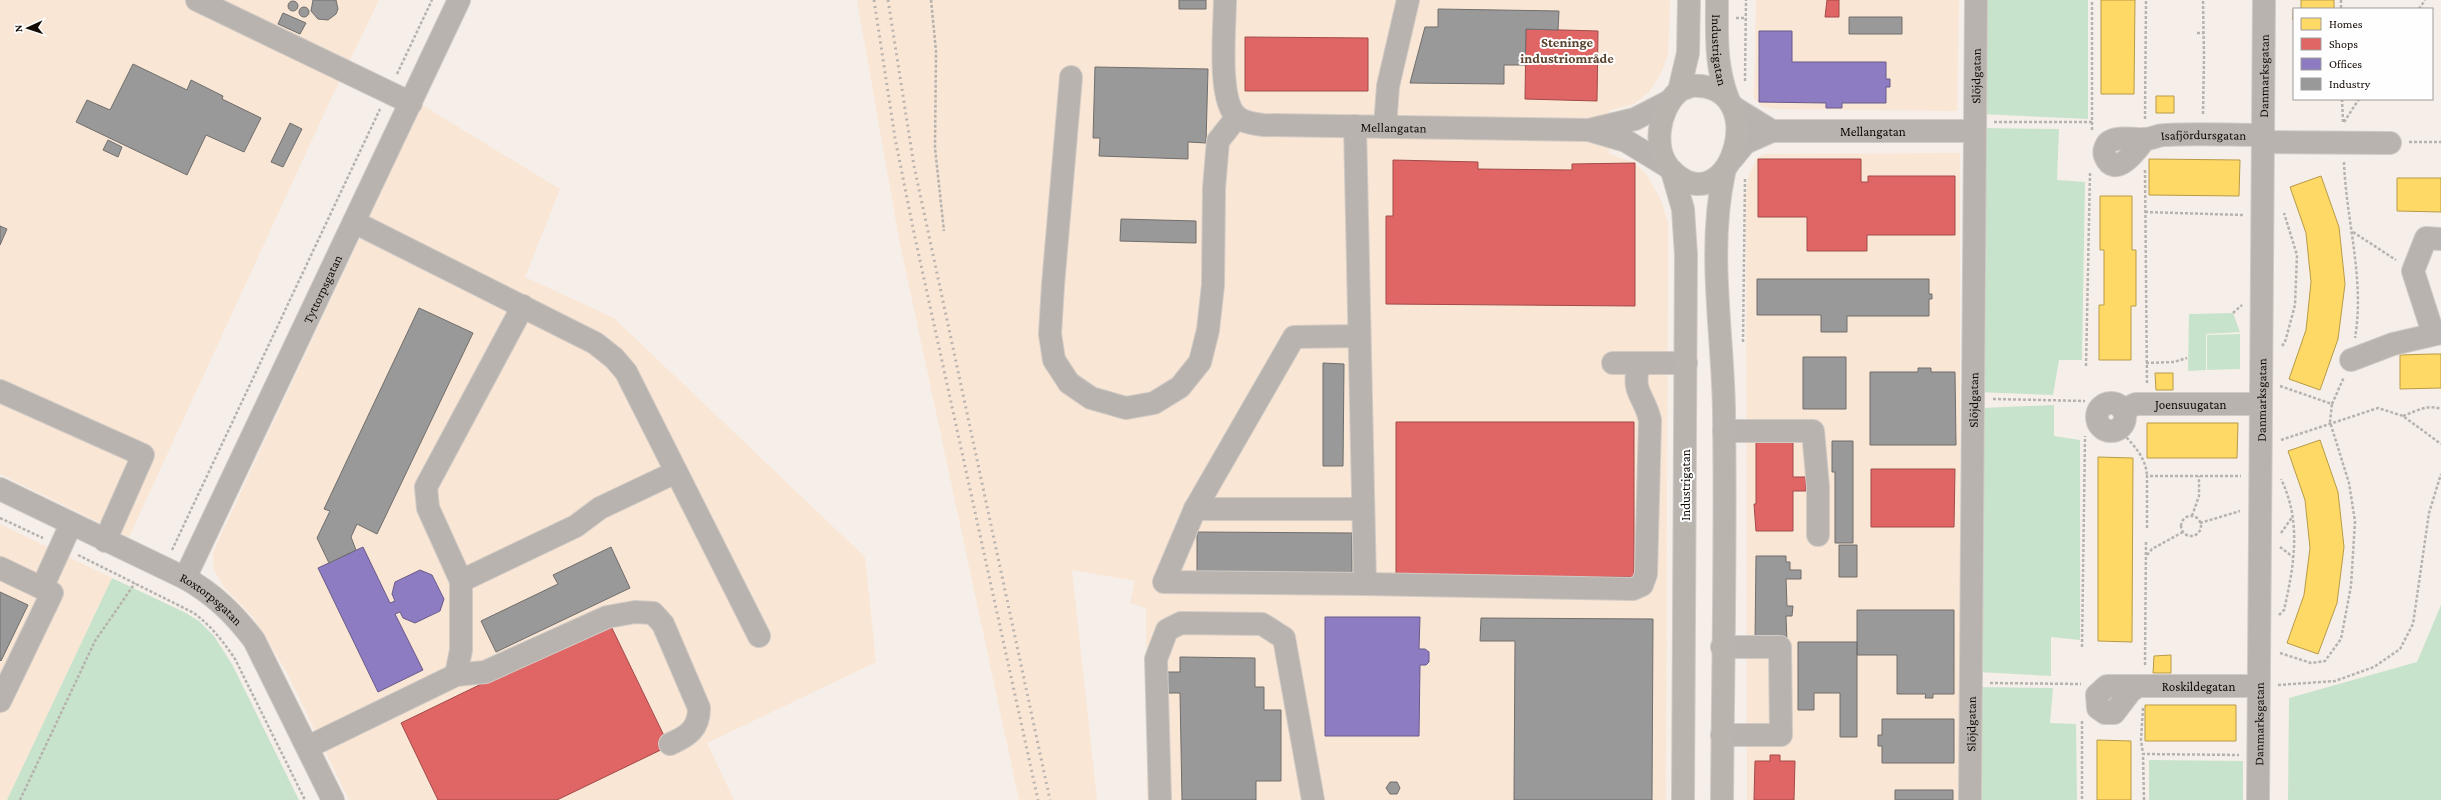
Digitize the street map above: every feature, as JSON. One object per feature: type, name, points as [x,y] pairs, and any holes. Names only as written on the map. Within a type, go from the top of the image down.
[{"type":"main road","points":[[1688,0],[1688,53],[1674,97],[1662,114],[1660,133],[1663,156],[1669,169],[1683,181],[1694,184],[1712,181],[1728,166]]},
{"type":"main road","name":"Industrigatan","points":[[1717,0],[1717,59],[1720,77],[1730,103]]},
{"type":"main road","points":[[1674,97],[1692,86],[1708,86],[1718,89],[1730,103],[1737,129],[1736,144],[1718,199],[1716,239],[1724,431],[1722,800]]},
{"type":"main road","name":"Industrigatan","points":[[1669,169],[1680,196],[1685,223],[1686,364],[1683,800]]},
{"type":"street","points":[[197,0],[411,103]]},
{"type":"street","name":"Tyttorpsgatan","points":[[185,578],[459,0]]},
{"type":"street","points":[[1071,77],[1050,334],[1054,360],[1068,383],[1091,398],[1126,408],[1154,403],[1180,386],[1200,362],[1208,330],[1213,285],[1214,188],[1218,141],[1237,117],[1227,102],[1224,83],[1225,0]]},
{"type":"street","points":[[1385,127],[1388,86],[1408,0]]},
{"type":"street","name":"Slöjdgatan","points":[[1970,800],[1976,0]]},
{"type":"street","name":"Danmarksgatan","points":[[2258,800],[2260,504],[2269,475],[2260,447],[2264,0]]},
{"type":"street","name":"Mellangatan","points":[[1237,117],[1250,123],[1263,125],[1589,130],[1636,119],[1674,97]]},
{"type":"street","points":[[1730,103],[1772,131]]},
{"type":"street","points":[[1355,126],[1362,509],[1365,584]]},
{"type":"street","name":"Mellangatan","points":[[1728,166],[1745,143],[1772,131],[1974,126]]},
{"type":"street","name":"Mellangatan","points":[[1589,130],[1642,149],[1669,169]]},
{"type":"street","name":"Isafjördursgatan","points":[[2145,139],[2167,134],[2263,139],[2340,130],[2390,143]]},
{"type":"street","points":[[354,222],[595,343],[614,358],[626,372],[759,636]]},
{"type":"street","points":[[2351,360],[2393,344],[2437,333],[2414,271],[2426,238],[2441,239]]},
{"type":"street","points":[[456,675],[461,650],[461,581],[428,508],[426,487],[523,306]]},
{"type":"street","points":[[1359,336],[1294,337],[1195,509],[1164,582],[1633,588],[1642,585],[1646,574],[1650,420],[1648,408],[1637,392],[1635,384],[1639,363]]},
{"type":"street","points":[[1613,363],[1686,364]]},
{"type":"street","points":[[0,391],[143,455],[105,541]]},
{"type":"street","name":"Joensuugatan","points":[[2121,419],[2136,404],[2260,404]]},
{"type":"street","points":[[1724,431],[1813,431],[1818,487],[1818,535]]},
{"type":"street","points":[[461,581],[576,526],[600,508],[676,472]]},
{"type":"street","name":"Roxtorpsgatan","points":[[0,489],[105,541],[185,578],[206,589],[220,601],[236,617],[254,640],[334,800]]},
{"type":"street","points":[[1195,509],[1362,509]]},
{"type":"street","points":[[42,588],[62,547],[71,524]]},
{"type":"street","points":[[0,568],[52,593],[0,701]]},
{"type":"street","points":[[308,747],[456,675],[485,672],[607,617],[635,612],[653,613],[663,624],[699,708],[699,718],[687,736],[670,744]]},
{"type":"street","points":[[1160,800],[1156,658],[1167,630],[1181,623],[1262,624],[1284,638],[1313,800]]},
{"type":"street","points":[[1722,647],[1780,647],[1781,735],[1722,735]]},
{"type":"street","name":"Roskildegatan","points":[[2142,686],[2258,686]]},
{"type":"path","points":[[153,592],[432,0]]},
{"type":"path","points":[[931,0],[936,51],[935,148],[944,231]]},
{"type":"path","points":[[1746,0],[1746,18]]},
{"type":"path","points":[[2091,134],[2092,0]]},
{"type":"path","points":[[2146,0],[2146,94]]},
{"type":"path","points":[[2202,135],[2204,33],[2203,0]]},
{"type":"path","points":[[2197,33],[2204,33]]},
{"type":"path","points":[[2147,476],[2269,475],[2282,480],[2295,522],[2294,569],[2284,610],[2258,642],[2311,663],[2325,661],[2341,639],[2351,586],[2355,521],[2349,483],[2330,422],[2332,404],[2351,360],[2359,316],[2353,232],[2345,190],[2340,130],[2342,100]]},
{"type":"path","points":[[2340,130],[2358,100]]},
{"type":"path","points":[[1974,126],[2092,122]]},
{"type":"path","points":[[2145,139],[2147,404]]},
{"type":"path","points":[[2390,143],[2441,142]]},
{"type":"path","points":[[2086,366],[2090,171]]},
{"type":"path","points":[[2262,187],[2284,212],[2296,255],[2295,305],[2285,342],[2260,375],[2332,404]]},
{"type":"path","points":[[2145,212],[2262,216]]},
{"type":"path","points":[[2353,232],[2414,271]]},
{"type":"path","points":[[2146,363],[2174,362],[2187,358]]},
{"type":"path","points":[[1972,399],[2085,401]]},
{"type":"path","points":[[2403,416],[2424,408],[2434,407],[2441,409]]},
{"type":"path","points":[[2260,447],[2330,422],[2378,408],[2403,416],[2441,444]]},
{"type":"path","points":[[2121,419],[2147,465],[2146,528]]},
{"type":"path","points":[[2082,647],[2085,436]]},
{"type":"path","points":[[2258,686],[2335,681],[2374,667],[2400,649],[2413,624],[2429,512],[2441,474]]},
{"type":"path","points":[[2192,516],[2199,496],[2199,476]]},
{"type":"path","points":[[2200,523],[2260,504]]},
{"type":"path","points":[[2192,516],[2200,523]]},
{"type":"path","points":[[2183,532],[2181,523],[2183,519],[2192,516]]},
{"type":"path","points":[[0,518],[62,547],[194,613],[221,638],[235,659],[304,800]]},
{"type":"path","points":[[2183,532],[2192,536],[2197,534],[2200,523]]},
{"type":"path","points":[[2146,555],[2152,549],[2183,532]]},
{"type":"path","points":[[2144,800],[2144,754],[2141,740],[2146,540]]},
{"type":"path","points":[[2278,545],[2294,558]]},
{"type":"path","points":[[20,800],[95,641],[135,583]]},
{"type":"path","points":[[1971,682],[2082,684]]},
{"type":"path","points":[[2082,720],[2082,800]]},
{"type":"path","points":[[2144,754],[2258,755]]},
{"type":"shaded area","points":[[0,0],[379,0],[329,103],[129,537],[0,474]]},
{"type":"shaded area","points":[[857,0],[1670,0],[1668,55],[1661,73],[1649,92],[1634,104],[1610,110],[1609,154],[1635,163],[1647,176],[1661,200],[1668,223],[1666,800],[1147,800],[1146,608],[1130,603],[1135,581],[1072,570],[1097,800],[1019,800],[899,239]]},
{"type":"shaded area","points":[[1756,0],[1959,0],[1957,111],[1774,109],[1761,106],[1754,98]]},
{"type":"shaded area","points":[[422,105],[560,189],[525,277],[614,318],[865,557],[876,662],[707,743],[734,800],[349,800],[286,671],[254,618],[223,586],[214,570],[213,553],[218,541]]},
{"type":"shaded area","points":[[1960,153],[1960,800],[1747,800],[1746,190],[1749,175],[1757,158],[1764,154]]},
{"type":"shaded area","points":[[0,524],[112,578],[7,800],[0,800]]},
{"type":"green space","points":[[1983,0],[2088,0],[2088,119],[1981,114]]},
{"type":"green space","points":[[1979,128],[2059,129],[2057,180],[2085,182],[2082,360],[2059,360],[2053,395],[1977,392]]},
{"type":"green space","points":[[2233,313],[2240,332],[2206,334],[2206,370],[2188,371],[2189,314]]},
{"type":"green space","points":[[2240,334],[2240,369],[2207,370],[2207,335]]},
{"type":"green space","points":[[2054,405],[2054,436],[2080,440],[2080,640],[2051,637],[2051,676],[1977,672],[1981,408]]},
{"type":"green space","points":[[112,578],[184,612],[199,621],[214,636],[232,664],[299,800],[7,800]]},
{"type":"green space","points":[[2441,605],[2441,800],[2288,800],[2289,698],[2417,662]]},
{"type":"green space","points":[[1976,687],[2053,688],[2050,723],[2076,724],[2077,800],[1976,800]]},
{"type":"green space","points":[[2149,760],[2243,761],[2243,800],[2149,800]]},
{"type":"building: Homes","points":[[2101,0],[2135,0],[2134,94],[2101,94]]},
{"type":"building: Homes","points":[[2301,0],[2334,0],[2334,8],[2301,8]]},
{"type":"building: Homes","points":[[2156,96],[2174,96],[2174,113],[2156,113]]},
{"type":"building: Homes","points":[[2149,159],[2240,160],[2239,196],[2149,195]]},
{"type":"building: Homes","points":[[2321,176],[2339,227],[2345,284],[2338,339],[2320,390],[2289,379],[2306,330],[2311,282],[2306,233],[2290,187]]},
{"type":"building: Homes","points":[[2397,178],[2441,178],[2441,212],[2397,211]]},
{"type":"building: Homes","points":[[2100,196],[2132,196],[2132,250],[2136,250],[2136,306],[2131,306],[2131,360],[2099,360],[2099,305],[2104,305],[2104,250],[2100,250]]},
{"type":"building: Homes","points":[[2441,354],[2441,388],[2400,389],[2400,355]]},
{"type":"building: Homes","points":[[2155,373],[2173,373],[2173,390],[2156,390]]},
{"type":"building: Homes","points":[[2147,423],[2238,423],[2237,458],[2147,458]]},
{"type":"building: Homes","points":[[2320,440],[2338,492],[2344,547],[2337,603],[2318,654],[2287,643],[2304,595],[2310,548],[2305,500],[2288,451]]},
{"type":"building: Homes","points":[[2098,457],[2133,458],[2132,642],[2098,641]]},
{"type":"building: Homes","points":[[2171,655],[2171,673],[2153,673],[2154,656]]},
{"type":"building: Homes","points":[[2145,705],[2236,705],[2236,741],[2145,741]]},
{"type":"building: Homes","points":[[2097,740],[2131,741],[2131,800],[2097,800]]},
{"type":"building: Shops","points":[[1827,0],[1839,0],[1839,17],[1825,17]]},
{"type":"building: Shops","points":[[1526,29],[1598,31],[1597,101],[1525,99]]},
{"type":"building: Shops","points":[[1245,37],[1368,38],[1368,91],[1245,91]]},
{"type":"building: Shops","points":[[1758,159],[1861,159],[1861,182],[1868,182],[1868,176],[1955,176],[1955,235],[1867,235],[1867,251],[1807,251],[1807,217],[1758,217]]},
{"type":"building: Shops","points":[[1393,160],[1478,162],[1478,169],[1572,170],[1572,164],[1635,163],[1635,306],[1386,304],[1386,216],[1393,216]]},
{"type":"building: Shops","points":[[1396,422],[1634,422],[1634,577],[1396,577]]},
{"type":"building: Shops","points":[[1756,440],[1793,440],[1793,477],[1806,477],[1806,491],[1793,491],[1793,531],[1756,531],[1754,504],[1756,504]]},
{"type":"building: Shops","points":[[1871,469],[1955,469],[1954,527],[1871,527]]},
{"type":"building: Shops","points":[[609,622],[669,746],[557,800],[438,800],[401,723]]},
{"type":"building: Shops","points":[[1770,755],[1780,755],[1780,761],[1795,761],[1794,800],[1754,800],[1755,761],[1770,761]]},
{"type":"building: Offices","points":[[1759,31],[1792,31],[1792,62],[1886,62],[1886,79],[1890,79],[1890,87],[1886,87],[1886,103],[1842,103],[1842,108],[1826,108],[1826,103],[1759,102]]},
{"type":"building: Offices","points":[[363,547],[390,603],[395,601],[392,594],[395,582],[420,570],[432,575],[444,599],[440,611],[415,623],[403,618],[400,612],[395,614],[423,670],[378,692],[318,568]]},
{"type":"building: Offices","points":[[1325,617],[1420,617],[1419,649],[1425,649],[1429,652],[1429,662],[1426,665],[1420,665],[1419,736],[1325,736]]},
{"type":"building: Industry","points":[[313,0],[336,0],[338,9],[336,14],[328,20],[318,19],[311,11]]},
{"type":"building: Industry","points":[[1179,0],[1206,0],[1206,9],[1179,9]]},
{"type":"building: Industry","points":[[291,1],[295,1],[297,2],[297,10],[291,11],[288,8],[288,4]]},
{"type":"building: Industry","points":[[302,7],[306,7],[308,8],[308,16],[302,17],[299,14],[299,10]]},
{"type":"building: Industry","points":[[1438,9],[1559,11],[1558,30],[1526,29],[1525,65],[1504,65],[1504,84],[1410,83],[1425,27],[1438,27]]},
{"type":"building: Industry","points":[[283,13],[306,23],[300,34],[278,24]]},
{"type":"building: Industry","points":[[1849,17],[1902,17],[1902,34],[1849,34]]},
{"type":"building: Industry","points":[[133,64],[187,90],[191,80],[223,96],[222,99],[261,118],[244,152],[206,135],[187,175],[76,122],[87,100],[110,110]]},
{"type":"building: Industry","points":[[1095,67],[1208,69],[1206,143],[1188,142],[1188,159],[1099,156],[1100,138],[1093,138]]},
{"type":"building: Industry","points":[[290,123],[302,129],[283,167],[271,162]]},
{"type":"building: Industry","points":[[108,140],[122,147],[118,157],[103,150]]},
{"type":"building: Industry","points":[[1121,219],[1196,221],[1196,243],[1120,241]]},
{"type":"building: Industry","points":[[0,226],[7,229],[0,245]]},
{"type":"building: Industry","points":[[1757,279],[1929,279],[1929,294],[1932,294],[1932,299],[1929,299],[1929,316],[1847,316],[1847,332],[1821,332],[1821,315],[1757,315]]},
{"type":"building: Industry","points":[[419,308],[473,333],[377,534],[357,524],[351,537],[356,550],[329,563],[317,538],[330,511],[324,509]]},
{"type":"building: Industry","points":[[1803,357],[1846,357],[1846,409],[1803,409]]},
{"type":"building: Industry","points":[[1323,363],[1344,364],[1343,466],[1323,466]]},
{"type":"building: Industry","points":[[1918,368],[1931,368],[1931,372],[1955,372],[1956,445],[1870,445],[1870,372],[1918,372]]},
{"type":"building: Industry","points":[[1832,441],[1853,441],[1853,543],[1835,543],[1835,472],[1832,472]]},
{"type":"building: Industry","points":[[1197,532],[1352,533],[1352,575],[1197,574]]},
{"type":"building: Industry","points":[[1839,545],[1857,545],[1857,577],[1839,577]]},
{"type":"building: Industry","points":[[611,547],[630,588],[496,652],[481,621],[558,584],[553,575]]},
{"type":"building: Industry","points":[[1756,556],[1786,556],[1786,562],[1790,562],[1790,570],[1801,570],[1801,579],[1786,579],[1787,606],[1793,606],[1792,616],[1786,616],[1787,642],[1755,642]]},
{"type":"building: Industry","points":[[0,592],[28,605],[1,661],[0,660]]},
{"type":"building: Industry","points":[[1857,610],[1954,610],[1954,694],[1933,694],[1933,698],[1925,698],[1926,694],[1897,694],[1897,655],[1857,655]]},
{"type":"building: Industry","points":[[1481,618],[1653,619],[1652,800],[1514,800],[1515,641],[1480,641]]},
{"type":"building: Industry","points":[[1798,642],[1857,642],[1857,737],[1840,737],[1840,693],[1814,693],[1814,710],[1798,710]]},
{"type":"building: Industry","points":[[1180,657],[1255,658],[1255,687],[1264,687],[1264,710],[1281,710],[1281,781],[1256,781],[1256,800],[1182,800],[1180,693],[1163,693],[1163,672],[1180,672]]},
{"type":"building: Industry","points":[[1882,719],[1954,719],[1954,763],[1882,763],[1882,746],[1878,746],[1878,735],[1882,735]]},
{"type":"building: Industry","points":[[1390,782],[1397,782],[1400,788],[1397,794],[1390,794],[1386,788]]},
{"type":"building: Industry","points":[[1895,790],[1953,790],[1953,800],[1895,800]]},
{"type":"railway","points":[[874,0],[895,138],[914,233],[1038,800]]},
{"type":"railway","points":[[888,0],[914,166],[1050,800]]},
{"type":"district","name":"Steninge industriområde","points":[[1567,50]]}]
